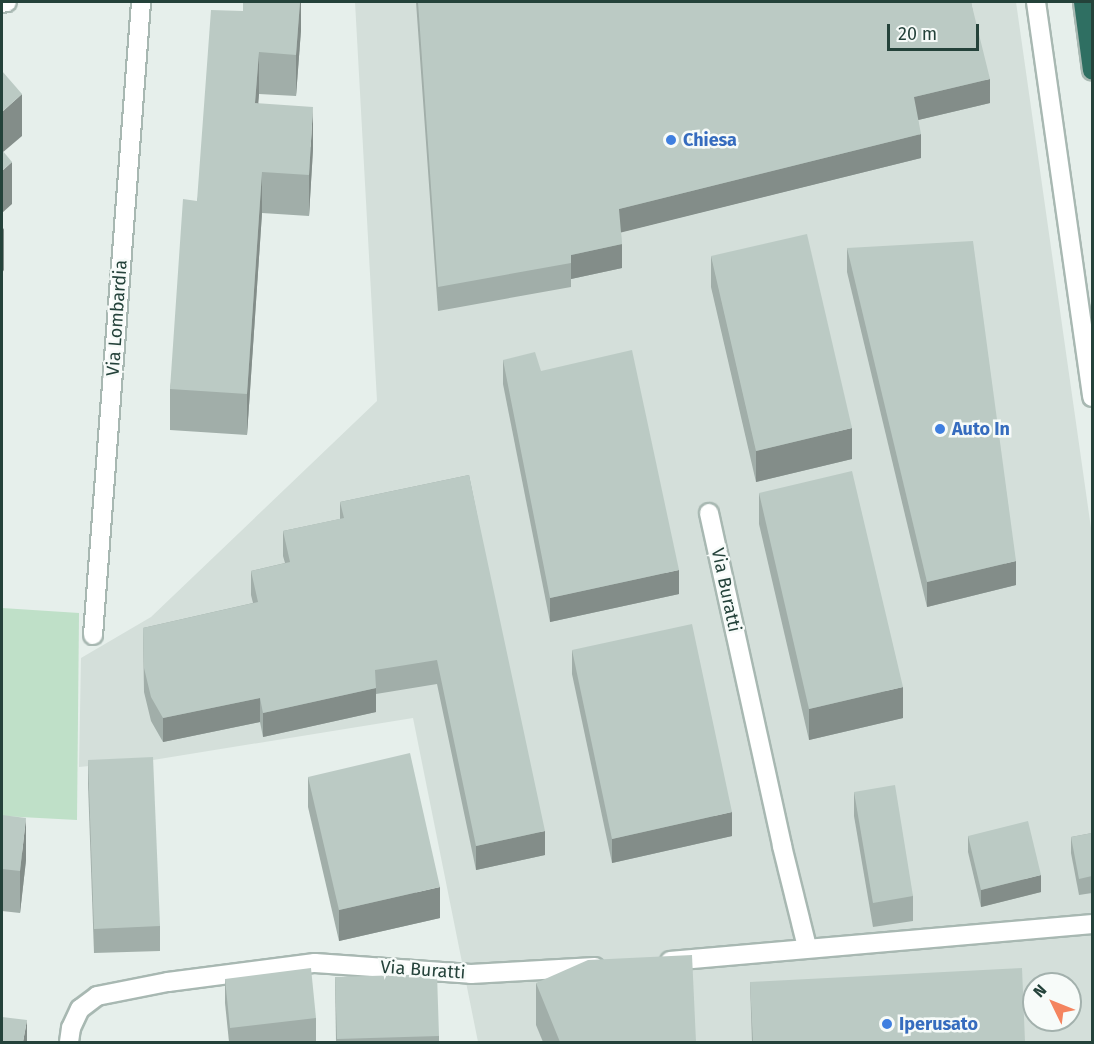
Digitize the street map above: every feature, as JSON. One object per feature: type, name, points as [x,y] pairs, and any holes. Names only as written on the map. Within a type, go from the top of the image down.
[{"type":"highway","points":[[1083,2],[1092,70]]},
{"type":"street","points":[[2,3],[8,2]]},
{"type":"street","name":"Via Lombardia","points":[[93,635],[141,2]]},
{"type":"street","points":[[1036,2],[1092,397]]},
{"type":"street","name":"Via Buratti","points":[[709,513],[782,846],[807,947]]},
{"type":"street","points":[[648,963],[740,957],[807,947],[1092,924]]},
{"type":"street","name":"Via Buratti","points":[[69,1042],[71,1028],[80,1009],[97,996],[168,982],[315,963],[471,974],[613,965]]},
{"type":"shaded area","points":[[355,2],[1016,2],[1092,535],[1092,1042],[478,1042],[413,718],[153,760],[79,767],[81,658],[151,617],[377,401]]},
{"type":"green space","points":[[2,608],[79,613],[77,820],[2,816]]},
{"type":"building","points":[[243,2],[300,2],[296,55],[259,52],[255,103],[313,107],[309,175],[262,172],[247,394],[170,389],[183,199],[197,201],[211,10],[243,11]]},
{"type":"building","name":"Chiesa","points":[[418,2],[971,2],[990,79],[914,97],[921,134],[619,209],[622,244],[571,255],[571,263],[438,287]]},
{"type":"building","points":[[2,71],[22,94],[2,112]]},
{"type":"building","points":[[2,150],[12,162],[2,171]]},
{"type":"building","points":[[807,234],[852,428],[756,451],[711,256]]},
{"type":"building","name":"Auto In","points":[[973,241],[1016,561],[927,582],[847,248]]},
{"type":"building","points":[[632,350],[679,570],[550,598],[503,360],[535,352],[541,371]]},
{"type":"building","points":[[852,471],[903,687],[809,709],[759,493]]},
{"type":"building","points":[[469,475],[545,831],[476,846],[437,660],[375,670],[376,688],[263,713],[260,698],[163,718],[151,697],[144,668],[143,628],[258,602],[251,571],[290,562],[283,531],[344,518],[340,502]]},
{"type":"building","points":[[692,624],[732,812],[612,839],[572,650]]},
{"type":"building","points":[[410,753],[440,887],[339,910],[308,777]]},
{"type":"building","points":[[153,757],[160,926],[94,929],[88,760]]},
{"type":"building","points":[[895,785],[913,896],[873,903],[854,792]]},
{"type":"building","points":[[2,815],[26,818],[20,871],[2,869]]},
{"type":"building","points":[[1028,821],[1041,875],[981,890],[968,836]]},
{"type":"building","points":[[1092,833],[1092,876],[1079,879],[1071,837]]},
{"type":"building","points":[[692,955],[696,1042],[560,1042],[536,983],[588,960]]},
{"type":"building","points":[[311,968],[316,1018],[230,1028],[225,979]]},
{"type":"building","name":"Iperusato","points":[[1022,968],[1022,1032],[1025,1032],[1025,1042],[753,1042],[750,982]]},
{"type":"building","points":[[437,974],[439,1036],[337,1039],[335,977]]},
{"type":"building","points":[[2,1017],[27,1020],[23,1042],[2,1042]]},
{"type":"place","name":"Chiesa","points":[[671,140]]},
{"type":"place","name":"Auto In","points":[[940,429]]},
{"type":"place","name":"Iperusato","points":[[887,1024]]}]
